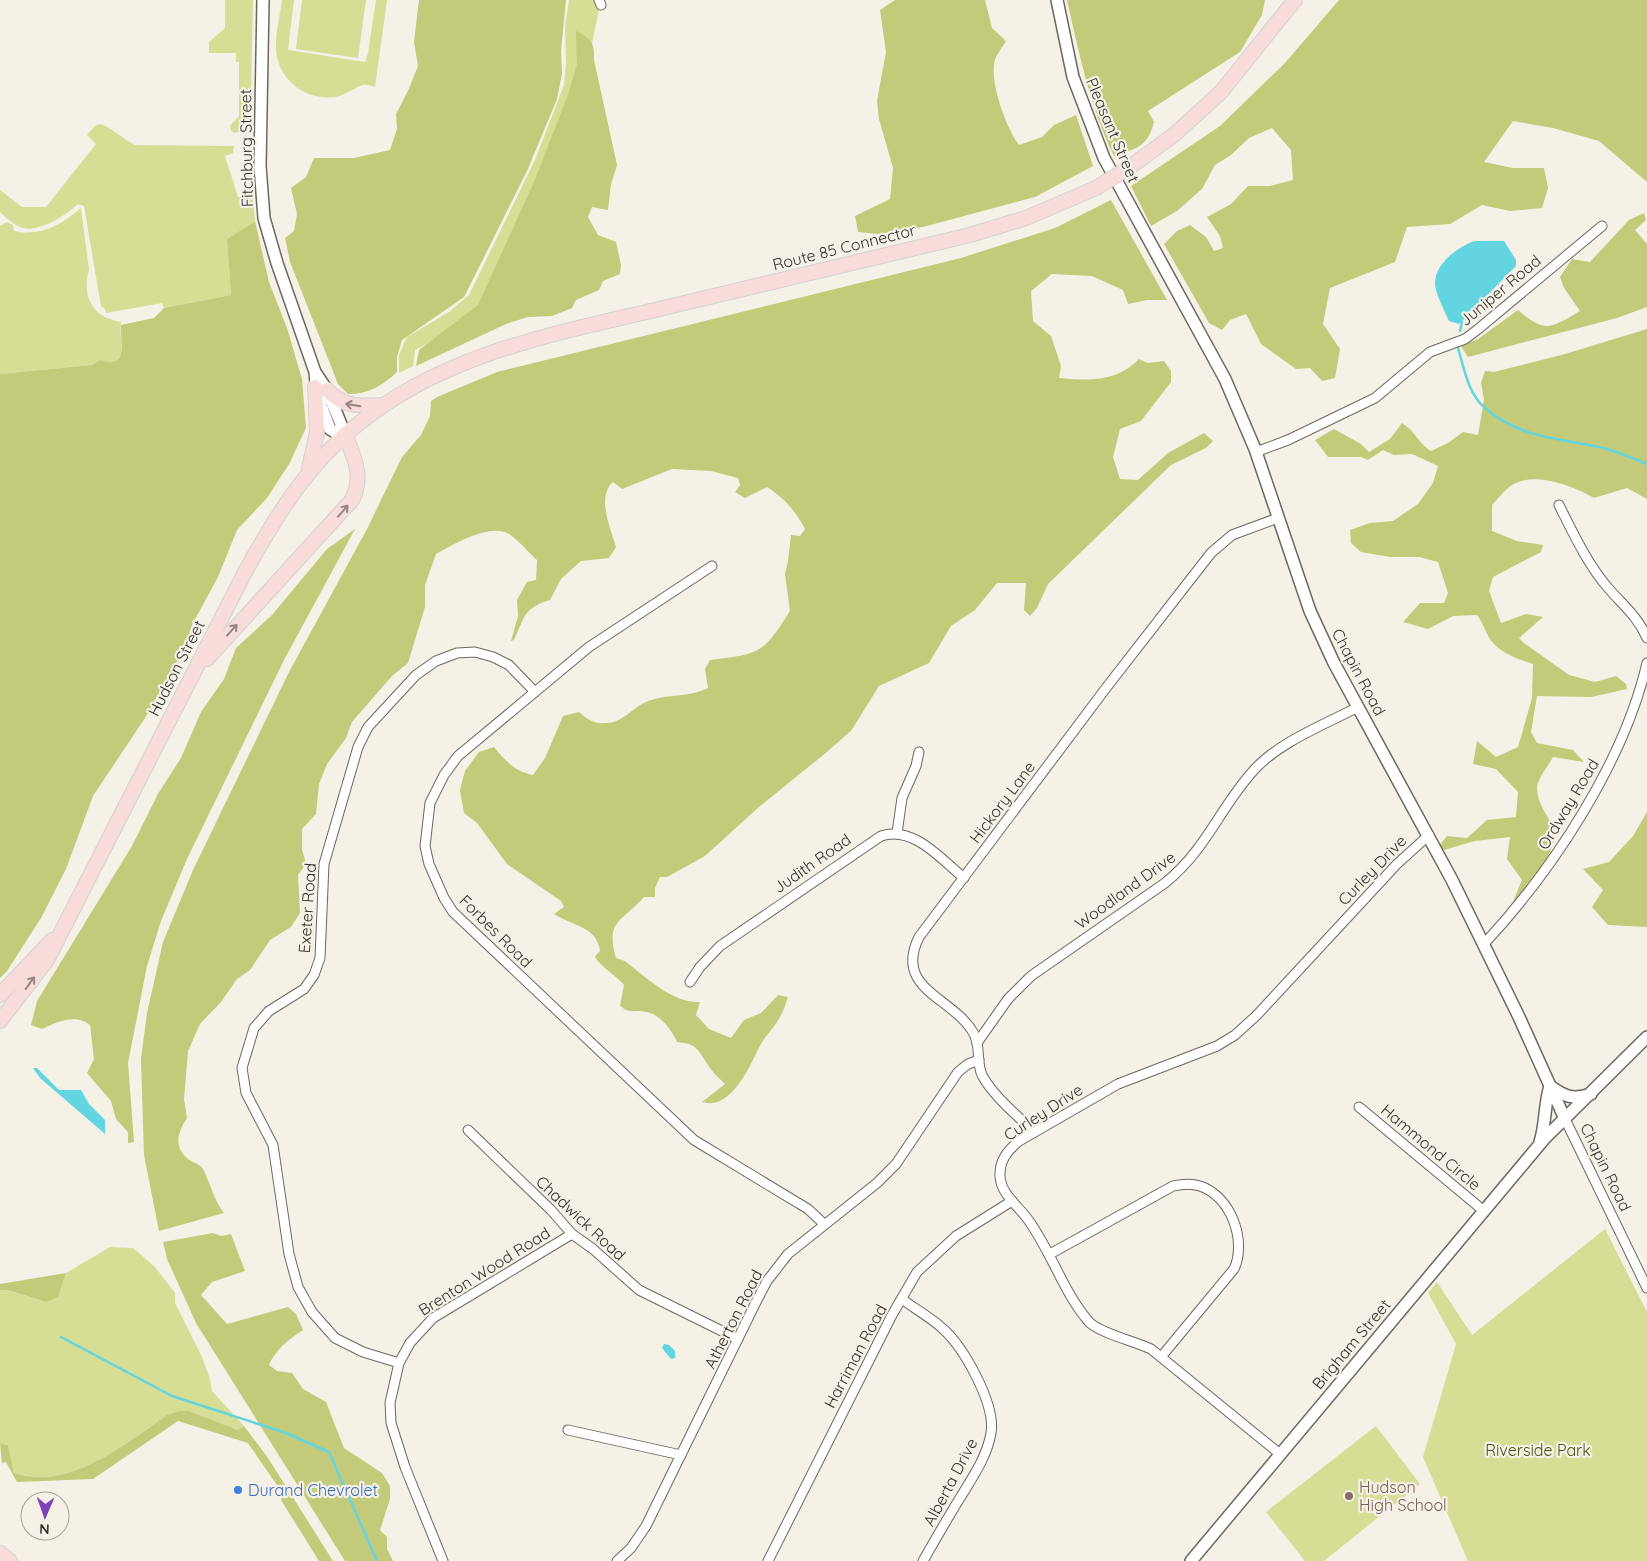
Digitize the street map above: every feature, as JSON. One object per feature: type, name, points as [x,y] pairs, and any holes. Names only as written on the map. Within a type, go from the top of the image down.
[{"type":"main road","name":"Route 85 Connector","points":[[345,434],[383,405],[440,372],[485,354],[557,334],[970,235],[1026,218],[1096,188],[1130,167],[1175,134],[1221,92],[1295,0]]},
{"type":"main road","points":[[321,388],[339,401],[350,406],[383,405]]},
{"type":"main road","points":[[307,475],[317,432],[321,388]]},
{"type":"main road","points":[[181,697],[218,646],[352,500],[358,482],[358,469],[345,434]]},
{"type":"main road","name":"Hudson Street","points":[[0,1021],[47,960],[59,932],[264,537],[307,475],[345,434]]},
{"type":"main road","name":"Hudson Street","points":[[0,995],[59,932]]},
{"type":"main road","points":[[0,1552],[10,1561]]},
{"type":"street","name":"Fitchburg Street","points":[[262,0],[260,139],[262,203],[272,248],[321,388]]},
{"type":"street","name":"Pleasant Street","points":[[1058,0],[1073,78],[1087,118],[1108,168],[1162,264]]},
{"type":"street","name":"Juniper Road","points":[[1256,452],[1288,440],[1375,398],[1430,352],[1465,339],[1477,330],[1602,226]]},
{"type":"street","name":"Chapin Road","points":[[1162,264],[1225,379],[1256,452],[1310,611],[1334,663],[1429,835],[1484,944],[1565,1119],[1647,1288]]},
{"type":"street","points":[[321,388],[345,434]]},
{"type":"street","points":[[1559,505],[1592,566],[1608,588],[1637,619],[1647,638]]},
{"type":"street","name":"Hickory Lane","points":[[1034,1132],[986,1081],[979,1068],[977,1043],[964,1021],[922,985],[914,973],[912,961],[913,948],[919,937],[1106,688],[1211,553],[1232,535],[1278,518]]},
{"type":"street","name":"Forbes Road","points":[[712,566],[589,647],[458,756],[430,803],[425,846],[429,864],[444,898],[465,924],[694,1140],[808,1209],[824,1224]]},
{"type":"street","name":"Exeter Road","points":[[399,1363],[363,1352],[335,1338],[312,1312],[298,1287],[289,1254],[273,1146],[246,1093],[242,1068],[254,1028],[269,1011],[304,989],[314,975],[320,958],[324,864],[358,747],[368,727],[416,675],[436,661],[457,653],[475,652],[493,657],[509,665],[535,692]]},
{"type":"street","name":"Ordway Road","points":[[1484,944],[1540,878],[1599,783],[1618,750],[1640,691],[1647,663]]},
{"type":"street","name":"Woodland Drive","points":[[977,1043],[1008,999],[1031,976],[1186,866],[1246,780],[1263,761],[1284,746],[1358,707]]},
{"type":"street","points":[[919,752],[916,766],[902,798],[898,833],[919,842],[964,878]]},
{"type":"street","name":"Judith Road","points":[[690,982],[710,955],[732,938],[871,841],[889,833],[898,833]]},
{"type":"street","name":"Curley Drive","points":[[1280,1454],[1162,1357],[1132,1340],[1098,1330],[1090,1323],[1028,1219],[1012,1201],[1001,1183],[1001,1164],[1012,1146],[1118,1084],[1212,1049],[1235,1035],[1256,1016],[1397,864],[1429,835]]},
{"type":"street","name":"Brigham Street","points":[[1191,1561],[1537,1148],[1647,1037]]},
{"type":"street","name":"Atherton Road","points":[[617,1561],[631,1548],[646,1526],[767,1281],[780,1263],[890,1170],[908,1149],[958,1072],[968,1064],[979,1060]]},
{"type":"street","points":[[1550,1086],[1564,1097],[1580,1098],[1591,1094]]},
{"type":"street","name":"Brigham Street","points":[[1537,1148],[1544,1129],[1547,1095],[1550,1086]]},
{"type":"street","name":"Hammond Circle","points":[[1359,1107],[1484,1211]]},
{"type":"street","name":"Chadwick Road","points":[[468,1130],[551,1210],[572,1234],[593,1249],[639,1290],[738,1339]]},
{"type":"street","points":[[1050,1254],[1173,1186],[1185,1184],[1200,1185],[1211,1191],[1228,1210],[1233,1221],[1238,1235],[1239,1258],[1234,1269],[1162,1357]]},
{"type":"street","name":"Harriman Road","points":[[768,1561],[917,1272],[943,1248],[973,1225],[1012,1201]]},
{"type":"street","name":"Brenton Wood Road","points":[[443,1561],[405,1467],[391,1423],[390,1402],[399,1363],[415,1337],[433,1318],[572,1234]]},
{"type":"street","name":"Alberta Drive","points":[[902,1299],[943,1328],[953,1341],[973,1371],[991,1410],[992,1421],[988,1445],[981,1463],[923,1561]]},
{"type":"street","points":[[568,1430],[681,1455]]},
{"type":"green space","points":[[225,0],[253,0],[251,90],[239,90],[239,62],[236,62],[236,53],[209,53],[209,42],[225,28]]},
{"type":"green space","points":[[282,0],[294,0],[288,50],[365,62],[376,0],[387,0],[375,87],[363,85],[339,96],[324,97],[314,96],[295,86],[282,71],[276,50]]},
{"type":"green space","points":[[302,0],[366,0],[358,58],[296,49]]},
{"type":"green space","points":[[419,0],[566,0],[561,51],[562,73],[557,99],[527,171],[464,297],[402,340],[397,357],[397,372],[369,391],[348,394],[338,384],[290,262],[285,238],[294,231],[297,214],[291,188],[306,177],[314,158],[354,158],[390,150],[397,129],[396,114],[418,66],[414,42]]},
{"type":"green space","points":[[569,0],[601,0],[589,58],[486,302],[440,337],[415,350],[413,366],[399,373],[399,355],[407,337],[449,312],[469,295],[535,160],[564,85],[566,63],[565,26]]},
{"type":"green space","points":[[895,0],[985,0],[992,28],[1006,41],[994,62],[994,74],[997,95],[1014,138],[1019,145],[1042,137],[1054,125],[1076,115],[1093,166],[1035,197],[923,227],[878,234],[858,232],[855,216],[890,199],[893,168],[879,119],[877,101],[886,52],[880,10]]},
{"type":"green space","points":[[1067,0],[1265,0],[1262,15],[1240,52],[1148,111],[1154,122],[1152,130],[1145,141],[1129,151],[1114,156],[1092,99]]},
{"type":"green space","points":[[1339,0],[1647,0],[1647,182],[1599,141],[1553,128],[1513,121],[1484,162],[1513,168],[1544,168],[1548,188],[1542,208],[1510,211],[1482,205],[1450,224],[1407,227],[1395,262],[1330,288],[1323,324],[1340,349],[1335,378],[1322,381],[1310,368],[1296,369],[1261,344],[1246,314],[1230,320],[1222,330],[1209,323],[1164,244],[1177,231],[1190,225],[1206,237],[1214,251],[1223,248],[1220,236],[1207,217],[1231,204],[1248,186],[1270,186],[1293,180],[1291,150],[1272,128],[1249,138],[1231,155],[1215,165],[1202,189],[1177,211],[1151,226],[1131,186],[1220,126],[1285,63]]},
{"type":"green space","points":[[576,31],[589,39],[593,46],[594,60],[617,165],[611,184],[608,210],[592,207],[588,217],[598,235],[616,242],[621,265],[620,274],[603,281],[599,290],[576,300],[572,308],[552,316],[528,317],[506,324],[416,366],[419,350],[478,305],[534,182],[568,95],[577,64]]},
{"type":"green space","points":[[239,94],[251,94],[250,122],[247,130],[234,133],[230,126],[239,116]]},
{"type":"green space","points":[[100,124],[108,127],[135,145],[234,146],[233,153],[225,156],[238,197],[253,200],[255,221],[227,239],[231,295],[164,308],[162,303],[106,313],[105,309],[101,306],[84,206],[78,204],[50,223],[33,228],[18,226],[0,212],[0,190],[22,207],[46,207],[96,144],[87,135],[95,126]]},
{"type":"green space","points":[[1111,200],[1167,300],[1147,300],[1128,304],[1123,290],[1092,276],[1052,274],[1031,291],[1033,321],[1051,336],[1061,366],[1059,378],[1081,380],[1112,376],[1130,367],[1139,359],[1147,363],[1164,361],[1171,371],[1171,382],[1141,421],[1120,429],[1113,457],[1120,479],[1138,480],[1168,453],[1204,433],[1213,441],[1206,448],[1171,465],[1048,584],[1037,608],[1030,616],[1024,610],[1026,583],[997,583],[975,610],[951,626],[929,663],[879,686],[851,731],[760,806],[705,856],[667,877],[660,877],[655,888],[655,897],[644,897],[618,923],[614,929],[613,936],[616,958],[625,961],[651,982],[670,994],[690,1001],[700,1002],[696,1015],[709,1029],[731,1038],[744,1020],[761,1013],[778,995],[788,997],[779,1019],[763,1041],[739,1084],[731,1093],[722,1100],[713,1103],[702,1102],[725,1084],[697,1049],[689,1044],[677,1042],[661,1019],[651,1013],[630,1011],[620,1006],[624,985],[595,956],[600,951],[594,936],[589,931],[554,914],[564,907],[561,901],[507,864],[477,823],[464,813],[460,790],[465,771],[479,752],[494,747],[511,765],[533,775],[545,758],[563,716],[579,712],[595,722],[613,722],[624,717],[645,702],[701,691],[708,688],[705,669],[710,660],[740,656],[759,649],[766,644],[781,625],[790,611],[785,574],[791,535],[800,536],[805,529],[793,510],[784,500],[767,487],[745,498],[735,492],[740,485],[738,478],[711,471],[672,469],[622,489],[613,482],[608,488],[605,504],[608,522],[616,547],[609,558],[581,561],[561,579],[550,600],[535,606],[526,614],[514,640],[511,641],[518,616],[517,600],[527,582],[536,580],[537,560],[514,538],[507,533],[499,531],[480,533],[436,554],[425,585],[425,607],[408,663],[392,676],[352,722],[346,738],[327,764],[319,784],[316,814],[302,829],[302,849],[306,864],[298,875],[300,913],[291,927],[270,940],[250,970],[237,979],[221,1002],[200,1024],[188,1051],[184,1099],[187,1118],[180,1132],[178,1143],[188,1159],[203,1168],[215,1198],[224,1213],[159,1231],[144,1155],[141,1059],[147,1013],[163,942],[193,870],[289,672],[367,529],[402,457],[421,435],[430,416],[431,401],[497,372],[961,258],[1055,228]]},
{"type":"green space","points":[[81,208],[89,270],[87,280],[88,298],[103,316],[121,322],[121,352],[119,357],[116,361],[100,360],[92,365],[0,374],[0,226],[7,222],[13,225],[14,231],[41,231],[66,220]]},
{"type":"green space","points":[[1644,213],[1646,220],[1635,230],[1647,244],[1647,307],[1617,318],[1468,357],[1461,346],[1478,339],[1518,310],[1535,323],[1549,326],[1580,311],[1564,288],[1560,277],[1572,259],[1590,262],[1629,220]]},
{"type":"green space","points":[[255,221],[269,282],[287,328],[302,379],[306,428],[289,464],[267,498],[237,530],[218,577],[193,623],[181,654],[145,718],[93,796],[66,869],[41,918],[7,971],[0,978],[0,374],[92,365],[100,360],[115,361],[119,358],[122,347],[121,325],[154,318],[164,308],[231,295],[227,239]]},
{"type":"green space","points":[[1647,329],[1647,499],[1627,488],[1594,498],[1565,485],[1531,479],[1512,485],[1492,505],[1492,531],[1517,541],[1543,545],[1541,552],[1493,577],[1489,591],[1501,623],[1526,614],[1543,617],[1519,638],[1524,643],[1569,675],[1595,682],[1616,676],[1626,684],[1627,689],[1591,697],[1537,696],[1531,732],[1537,743],[1573,750],[1584,762],[1553,757],[1541,776],[1537,794],[1554,830],[1555,837],[1547,858],[1540,869],[1512,904],[1522,880],[1507,859],[1510,837],[1475,841],[1444,850],[1438,847],[1447,836],[1467,838],[1487,820],[1516,817],[1518,792],[1496,769],[1473,764],[1477,741],[1496,757],[1518,747],[1532,698],[1533,664],[1513,657],[1499,649],[1490,639],[1477,615],[1453,616],[1428,629],[1403,622],[1420,603],[1444,603],[1448,593],[1438,562],[1419,557],[1390,557],[1361,552],[1351,543],[1350,530],[1370,523],[1393,521],[1418,504],[1433,483],[1438,466],[1412,454],[1394,455],[1383,450],[1368,460],[1361,457],[1328,457],[1315,440],[1334,429],[1361,444],[1369,452],[1390,439],[1402,423],[1431,451],[1448,443],[1463,432],[1478,435],[1484,400],[1481,383],[1485,371],[1494,372],[1565,354]]},
{"type":"green space","points":[[355,529],[284,660],[187,859],[161,921],[147,966],[128,1063],[134,1142],[128,1143],[128,1132],[116,1119],[111,1101],[87,1073],[94,1059],[90,1025],[84,1021],[72,1019],[60,1021],[42,1029],[31,1025],[37,1001],[132,846],[158,794],[181,758],[201,712],[224,679],[236,648],[272,615],[327,549]]},
{"type":"green space","points":[[1647,812],[1647,927],[1608,925],[1592,907],[1603,890],[1583,869],[1609,862],[1633,836]]},
{"type":"green space","name":"Riverside Park","points":[[1605,1229],[1647,1312],[1647,1561],[1468,1561],[1423,1457],[1456,1344],[1428,1293],[1437,1282],[1472,1335]]},
{"type":"green space","points":[[213,1233],[221,1236],[231,1234],[245,1271],[212,1282],[201,1295],[227,1324],[288,1307],[296,1314],[303,1330],[283,1345],[269,1365],[277,1371],[292,1373],[303,1389],[326,1402],[344,1448],[382,1473],[390,1486],[390,1499],[380,1530],[387,1537],[387,1549],[393,1561],[345,1561],[196,1323],[167,1259],[163,1242]]},
{"type":"green space","points":[[110,1247],[133,1248],[155,1267],[175,1293],[175,1303],[202,1357],[212,1391],[244,1426],[238,1430],[189,1411],[167,1415],[114,1451],[76,1470],[56,1476],[35,1477],[14,1473],[8,1445],[0,1443],[0,1290],[8,1290],[46,1302],[58,1296],[66,1273]]},
{"type":"green space","points":[[66,1273],[58,1297],[46,1302],[8,1290],[0,1290],[0,1284]]},
{"type":"green space","points":[[180,1411],[189,1411],[238,1430],[244,1426],[268,1458],[333,1561],[319,1561],[281,1500],[281,1491],[248,1443],[178,1421],[93,1479],[17,1482],[6,1462],[2,1463],[0,1443],[8,1445],[14,1473],[35,1477],[55,1476],[95,1462],[167,1415]]},
{"type":"green space","points":[[1376,1426],[1420,1484],[1324,1561],[1305,1561],[1266,1512]]},
{"type":"water","points":[[1475,241],[1504,241],[1516,260],[1516,266],[1459,324],[1449,321],[1447,317],[1436,291],[1436,276],[1443,262],[1449,256]]},
{"type":"water","points":[[33,1068],[37,1068],[59,1090],[81,1090],[89,1104],[105,1120],[105,1134],[40,1078]]},
{"type":"water","points":[[664,1344],[669,1345],[675,1351],[675,1358],[671,1359],[662,1348]]},
{"type":"waterway","points":[[1460,331],[1462,322]]},
{"type":"waterway","points":[[1458,348],[1467,380],[1474,395],[1484,407],[1498,418],[1527,432],[1607,449],[1647,464]]},
{"type":"waterway","points":[[61,1337],[172,1396],[286,1433],[329,1452],[377,1561]]},
{"type":"place","name":"Durand Chevrolet","points":[[238,1490]]},
{"type":"place","name":"Hudson High School","points":[[1349,1496]]}]
